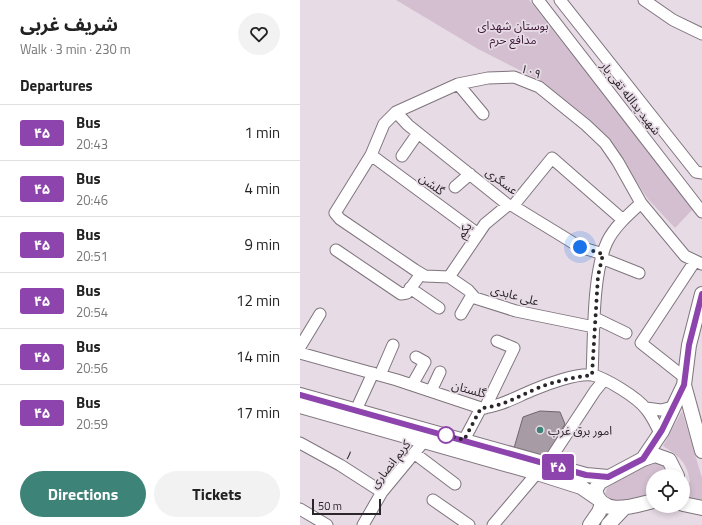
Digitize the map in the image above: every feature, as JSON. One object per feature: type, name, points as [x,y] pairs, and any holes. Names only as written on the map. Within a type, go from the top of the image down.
[{"type":"main road","points":[[643,459],[660,433],[684,381],[689,345],[702,294]]},
{"type":"main road","points":[[684,381],[702,451]]},
{"type":"main road","points":[[300,394],[464,440],[542,468],[581,488],[604,506],[624,508],[646,503]]},
{"type":"main road","points":[[300,406],[426,440],[542,468],[608,477]]},
{"type":"main road","points":[[590,525],[600,512],[599,501],[595,490],[600,482],[643,459],[655,455],[669,460],[674,469]]},
{"type":"main road","points":[[690,505],[702,508]]},
{"type":"main road","points":[[608,525],[624,508]]},
{"type":"street","name":"شهید یدالله تقی یار","points":[[538,0],[702,212]]},
{"type":"street","name":"شهید یدالله تقی یار","points":[[560,0],[698,171]]},
{"type":"street","points":[[644,0],[673,20],[702,34]]},
{"type":"street","name":"۱۰۹","points":[[421,274],[340,219],[335,214],[371,155],[384,124],[396,112],[458,84],[488,78],[514,77],[539,87],[586,125],[605,143],[618,162],[641,203],[685,256],[699,262]]},
{"type":"street","points":[[458,84],[483,114]]},
{"type":"street","name":"عسگری","points":[[396,112],[418,133],[510,205],[580,247],[639,273]]},
{"type":"street","points":[[402,156],[418,133]]},
{"type":"street","name":"گلشن","points":[[371,155],[478,234]]},
{"type":"street","name":"یکم","points":[[450,277],[485,224],[510,205],[552,158],[623,220]]},
{"type":"street","points":[[678,181],[686,180],[698,171]]},
{"type":"street","points":[[455,187],[470,174]]},
{"type":"street","points":[[641,203],[623,220],[607,241],[602,256],[598,276],[594,323],[592,375],[604,380],[635,399],[646,408],[660,433]]},
{"type":"street","points":[[336,250],[401,294],[407,293],[421,274],[425,276],[450,277]]},
{"type":"street","points":[[684,381],[641,343],[699,262]]},
{"type":"street","name":"علی عابدی","points":[[450,277],[468,290],[475,298],[516,311],[594,323],[626,333]]},
{"type":"street","points":[[410,288],[439,308]]},
{"type":"street","points":[[461,314],[472,295]]},
{"type":"street","points":[[300,347],[320,314]]},
{"type":"street","points":[[464,440],[483,408],[514,348],[497,340]]},
{"type":"street","points":[[356,410],[393,345]]},
{"type":"street","name":"گلستان","points":[[300,353],[376,374],[483,408],[491,407],[546,385],[578,376],[592,375]]},
{"type":"street","points":[[412,385],[425,362],[416,357]]},
{"type":"street","points":[[431,391],[440,372]]},
{"type":"street","points":[[494,525],[542,468],[604,380]]},
{"type":"street","points":[[646,408],[661,410],[672,407]]},
{"type":"street","name":"کریم انصاری","points":[[363,525],[382,492],[426,440]]},
{"type":"street","name":"۱","points":[[300,443],[340,465],[382,492]]},
{"type":"street","points":[[414,453],[455,484]]},
{"type":"street","points":[[433,500],[469,525]]},
{"type":"street","points":[[300,510],[327,525]]},
{"type":"green space","name":"بوستان شهدای مدافع حرم","points":[[396,0],[529,0],[693,209],[675,228],[648,199],[609,141],[541,81],[478,49]]},
{"type":"green space","points":[[682,411],[702,478],[702,503],[690,500],[690,469],[686,469],[681,460],[674,453],[663,446]]},
{"type":"green space","points":[[656,461],[661,463],[666,469],[646,469],[646,497],[622,503],[610,502],[605,495],[607,488],[615,482]]},
{"type":"building","name":"امور برق غرب","points":[[540,411],[560,412],[565,424],[545,459],[514,448],[523,417]]},
{"type":"bus line","name":"۴۵","points":[[300,395],[586,475],[608,477],[643,459],[662,430],[684,385],[689,345],[702,294]]},
{"type":"place","name":"امور برق غرب","points":[[540,430]]},
{"type":"route","points":[[446,435],[443,434],[464,440],[481,408],[491,407],[546,385],[578,376],[592,375],[598,276],[603,254],[580,247]]}]
